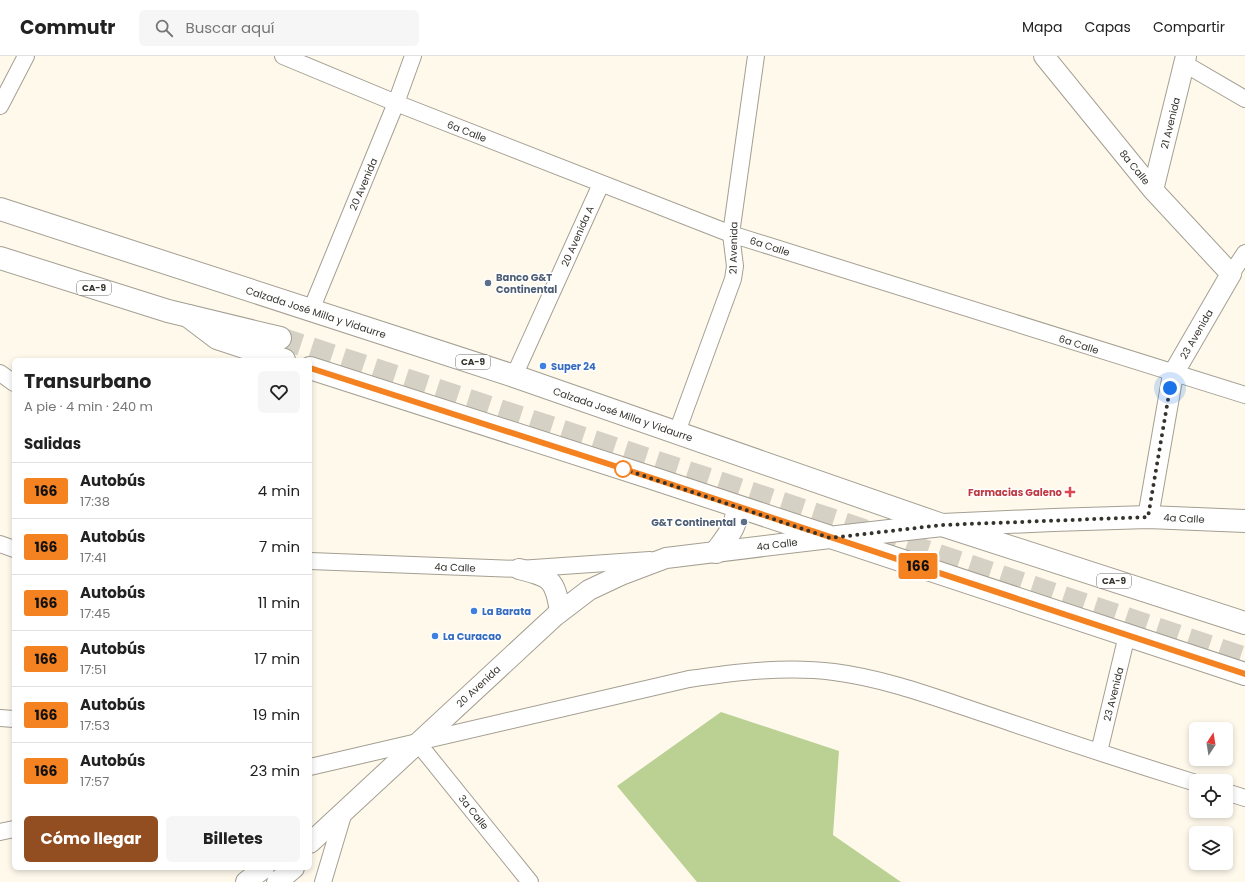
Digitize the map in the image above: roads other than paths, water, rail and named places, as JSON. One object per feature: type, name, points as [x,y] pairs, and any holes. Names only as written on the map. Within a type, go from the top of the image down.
[{"type":"main road","name":"Calzada José Milla y Vidaurre","points":[[0,209],[514,376],[942,525],[1245,623]]},
{"type":"main road","points":[[0,224],[53,242],[77,234]]},
{"type":"main road","name":"CA-9","points":[[0,258],[188,316],[280,338]]},
{"type":"main road","name":"CA-9","points":[[188,316],[217,338],[278,358]]},
{"type":"main road","points":[[312,369],[1245,674]]},
{"type":"main road","points":[[716,552],[732,530],[737,520],[737,507]]},
{"type":"main road","name":"4a Calle","points":[[830,538],[942,525],[1148,517],[1245,521]]},
{"type":"street","points":[[0,105],[26,56]]},
{"type":"street","name":"6a Calle","points":[[284,56],[396,103],[731,234],[1172,374],[1245,395]]},
{"type":"street","name":"20 Avenida","points":[[310,310],[396,103],[413,56]]},
{"type":"street","name":"21 Avenida","points":[[677,432],[733,279],[735,266],[731,234],[756,56]]},
{"type":"street","name":"8a Calle","points":[[1044,56],[1153,190],[1231,274]]},
{"type":"street","points":[[1185,60],[1245,99]]},
{"type":"street","name":"21 Avenida","points":[[1153,190],[1185,60]]},
{"type":"street","name":"20 Avenida A","points":[[514,376],[601,184]]},
{"type":"street","name":"23 Avenida","points":[[1148,517],[1172,374],[1245,253]]},
{"type":"street","points":[[0,373],[12,382]]},
{"type":"street","name":"4a Calle","points":[[312,560],[519,569],[666,558],[830,538]]},
{"type":"street","points":[[0,544],[12,547]]},
{"type":"street","name":"20 Avenida","points":[[312,841],[560,612],[589,590],[621,575],[666,558]]},
{"type":"street","points":[[519,569],[541,575],[550,580],[558,597],[560,612]]},
{"type":"street","name":"23 Avenida","points":[[1099,752],[1127,635]]},
{"type":"street","points":[[312,767],[689,679],[724,674],[794,670],[833,672],[867,678],[903,687],[1189,781]]},
{"type":"street","points":[[0,718],[12,719]]},
{"type":"street","name":"3a Calle","points":[[418,742],[530,882]]},
{"type":"street","points":[[1233,794],[1245,798]]},
{"type":"street","points":[[323,882],[344,812]]},
{"type":"street","points":[[0,832],[12,829]]},
{"type":"street","points":[[246,882],[261,870]]},
{"type":"street","points":[[277,882],[292,870]]},
{"type":"tunnel","points":[[280,338],[840,522],[1245,658]]},
{"type":"place","name":"Banco G&T Continental","points":[[488,283]]},
{"type":"place","name":"Super 24","points":[[543,366]]},
{"type":"place","name":"Farmacias Galeno","points":[[1070,492]]},
{"type":"place","name":"G&T Continental","points":[[744,522]]},
{"type":"place","name":"La Barata","points":[[474,611]]},
{"type":"place","name":"La Curacao","points":[[435,636]]}]
